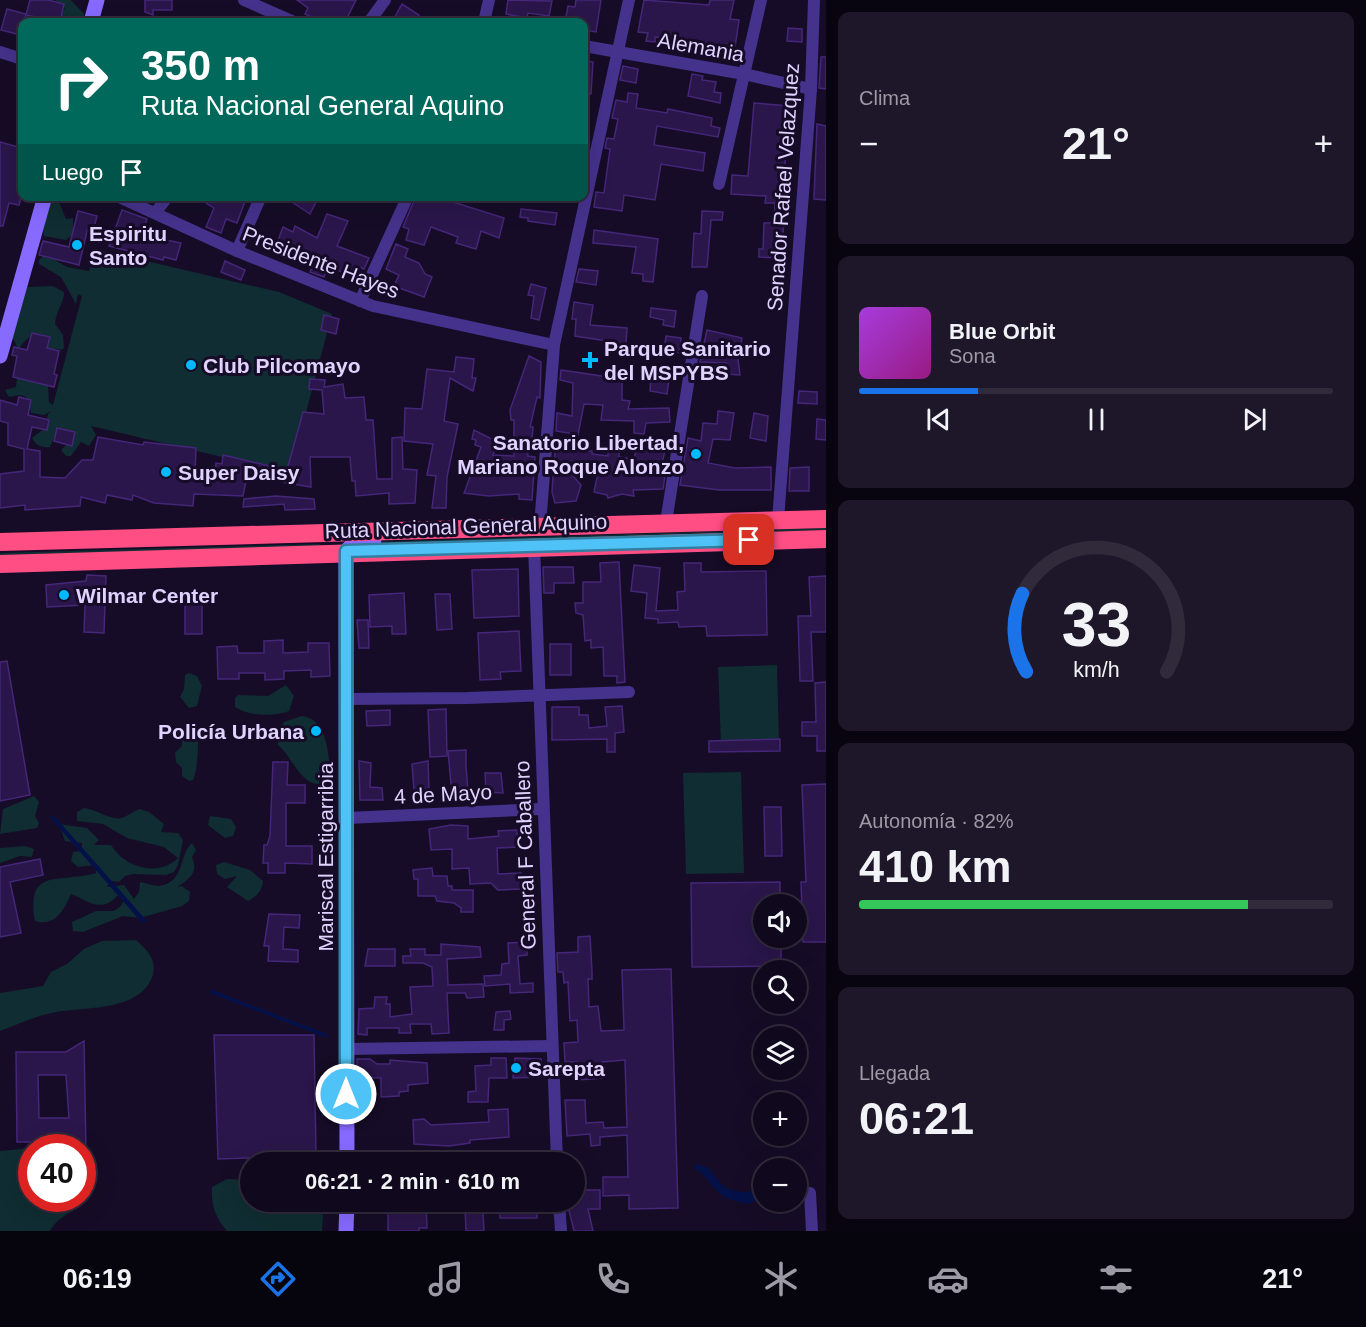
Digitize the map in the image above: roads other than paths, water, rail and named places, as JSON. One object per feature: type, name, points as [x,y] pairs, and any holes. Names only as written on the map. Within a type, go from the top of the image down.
[{"type":"highway","name":"Ruta Nacional General Aquino","points":[[0,542],[826,519]]},
{"type":"highway","points":[[307,532],[321,541],[337,541],[346,551]]},
{"type":"highway","name":"Ruta Nacional General Aquino","points":[[0,564],[346,551],[826,539]]},
{"type":"street","points":[[92,18],[97,0]]},
{"type":"street","points":[[244,0],[285,18]]},
{"type":"street","points":[[372,18],[385,0]]},
{"type":"street","points":[[485,18],[489,0]]},
{"type":"street","points":[[588,189],[629,0]]},
{"type":"street","points":[[719,184],[760,0]]},
{"type":"street","name":"Senador Rafael Velazquez","points":[[778,520],[811,89],[814,0]]},
{"type":"street","name":"Alemania","points":[[588,47],[744,74],[811,89]]},
{"type":"street","points":[[0,51],[18,58]]},
{"type":"street","points":[[0,356],[5,327],[43,201]]},
{"type":"street","name":"Presidente Hayes","points":[[129,201],[237,251],[387,311],[554,345]]},
{"type":"street","points":[[156,212],[164,201]]},
{"type":"street","points":[[237,251],[259,201]]},
{"type":"street","points":[[360,301],[406,201]]},
{"type":"street","points":[[540,526],[554,345],[585,201]]},
{"type":"street","points":[[666,522],[702,296]]},
{"type":"street","points":[[346,551],[356,541],[392,539],[404,529]]},
{"type":"street","name":"General F Caballero","points":[[534,546],[556,1152]]},
{"type":"street","name":"Mariscal Estigarribia","points":[[346,551],[347,1152]]},
{"type":"street","points":[[346,699],[629,692]]},
{"type":"street","name":"4 de Mayo","points":[[346,818],[542,809]]},
{"type":"street","points":[[346,1049],[551,1046]]},
{"type":"street","points":[[810,1192],[812,1231]]},
{"type":"street","points":[[346,1212],[346,1231]]},
{"type":"street","points":[[560,1212],[561,1231]]},
{"type":"place","name":"Espiritu Santo","points":[[77,245]]},
{"type":"place","name":"Parque Sanitario del MSPYBS","points":[[590,360]]},
{"type":"place","name":"Club Pilcomayo","points":[[191,365]]},
{"type":"place","name":"Sanatorio Libertad, Mariano Roque Alonzo","points":[[696,454]]},
{"type":"place","name":"Super Daisy","points":[[166,472]]},
{"type":"place","name":"Wilmar Center","points":[[64,595]]},
{"type":"place","name":"Policía Urbana","points":[[316,731]]},
{"type":"place","name":"Sarepta","points":[[516,1068]]}]
